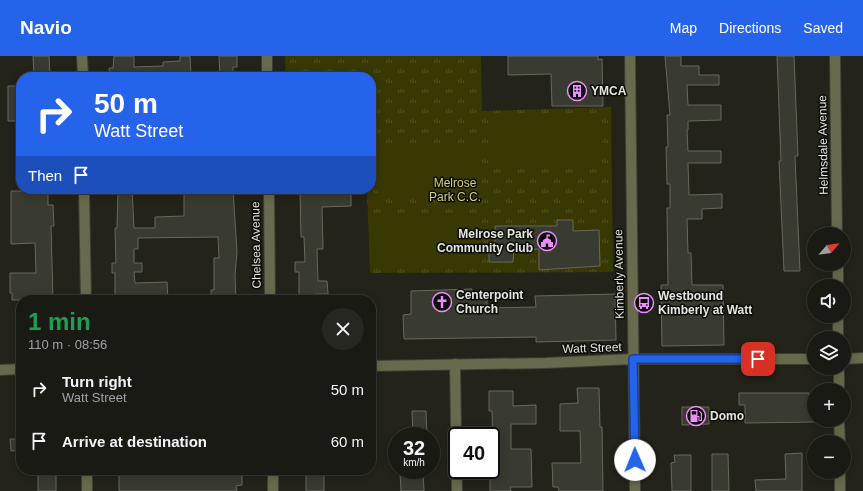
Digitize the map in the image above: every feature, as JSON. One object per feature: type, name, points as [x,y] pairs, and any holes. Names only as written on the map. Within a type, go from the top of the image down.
[{"type":"street","points":[[82,56],[83,72]]},
{"type":"street","points":[[267,56],[267,72]]},
{"type":"street","name":"Kimberly Avenue","points":[[630,56],[635,491]]},
{"type":"street","name":"Helmsdale Avenue","points":[[835,56],[837,227]]},
{"type":"street","points":[[84,194],[86,295]]},
{"type":"street","name":"Chelsea Avenue","points":[[269,194],[270,295]]},
{"type":"street","points":[[851,359],[863,358]]},
{"type":"street","name":"Watt Street","points":[[376,366],[633,359],[807,359]]},
{"type":"street","points":[[455,364],[457,491]]},
{"type":"street","points":[[0,370],[16,369]]},
{"type":"street","points":[[87,475],[87,491]]},
{"type":"street","points":[[273,475],[273,491]]},
{"type":"street","points":[[840,479],[840,491]]},
{"type":"green space","name":"Melrose Park C.C.","points":[[285,56],[481,56],[482,111],[611,107],[613,272],[370,273],[367,194],[376,194],[376,72],[286,72]]},
{"type":"green space","points":[[590,116],[596,119],[599,123],[602,129],[603,140],[600,153],[590,165],[506,166],[497,163],[494,158],[491,145],[492,131],[498,120],[504,117]]},
{"type":"green space","points":[[469,145],[479,153],[481,158],[481,183],[476,190],[469,194],[385,196],[379,193],[376,189],[376,152],[379,148]]},
{"type":"green space","points":[[470,214],[479,224],[483,239],[480,254],[476,260],[470,264],[386,265],[378,262],[375,257],[372,245],[372,232],[376,221],[380,217]]},
{"type":"building","points":[[33,56],[49,56],[50,72],[34,72]]},
{"type":"building","points":[[114,56],[134,56],[134,67],[163,66],[163,62],[180,61],[180,56],[190,56],[191,72],[109,72],[109,68],[113,68]]},
{"type":"building","points":[[219,56],[237,56],[237,67],[233,67],[233,72],[220,72]]},
{"type":"building","name":"YMCA","points":[[508,56],[598,56],[598,60],[602,59],[603,106],[552,106],[551,74],[508,75]]},
{"type":"building","points":[[665,56],[681,56],[681,66],[699,66],[699,75],[719,75],[719,85],[687,85],[688,105],[721,105],[721,120],[688,121],[687,130],[688,151],[721,151],[721,163],[688,163],[689,195],[722,194],[722,208],[702,209],[702,219],[687,219],[688,253],[691,253],[692,285],[723,285],[724,345],[662,346],[661,285],[668,285],[667,208],[670,208],[670,184],[667,184],[666,147],[668,147],[667,115],[670,115]]},
{"type":"building","points":[[777,56],[794,56],[798,156],[795,156],[800,271],[784,271],[779,161],[781,161]]},
{"type":"building","points":[[8,86],[16,86],[16,121],[8,121]]},
{"type":"building","points":[[11,191],[16,191],[16,194],[48,194],[48,205],[53,205],[54,226],[51,226],[53,295],[16,295],[16,300],[12,300],[12,293],[10,293],[10,273],[36,273],[35,243],[11,244]]},
{"type":"building","points":[[118,194],[132,194],[134,228],[155,228],[155,217],[184,216],[184,194],[233,194],[237,252],[235,275],[236,295],[211,295],[211,290],[214,290],[214,258],[219,258],[218,237],[138,238],[138,249],[134,249],[134,263],[142,263],[142,272],[134,272],[135,283],[167,282],[168,295],[115,295],[115,273],[112,273],[112,263],[116,263],[115,228],[117,228]]},
{"type":"building","points":[[300,194],[351,194],[351,206],[322,207],[323,249],[317,249],[318,281],[327,281],[328,294],[299,295],[299,272],[295,272],[295,262],[305,262],[304,237],[301,237]]},
{"type":"building","name":"Melrose Park Community Club","points":[[557,220],[573,220],[573,231],[599,230],[600,266],[539,270],[539,249],[514,250],[513,262],[489,262],[489,251],[495,251],[495,226],[557,226]]},
{"type":"building","points":[[472,289],[472,297],[487,296],[487,308],[536,307],[535,296],[615,294],[616,340],[536,342],[536,337],[404,339],[403,315],[411,314],[411,291]]},
{"type":"building","points":[[577,388],[599,388],[600,427],[602,427],[603,491],[559,491],[558,487],[553,487],[552,463],[581,463],[580,431],[560,431],[560,404],[578,403]]},
{"type":"building","points":[[489,391],[513,391],[513,406],[536,405],[536,424],[511,424],[511,449],[531,449],[532,487],[510,487],[511,491],[490,491],[490,479],[500,479],[500,427],[492,427],[492,411],[489,411]]},
{"type":"building","points":[[739,393],[807,393],[807,422],[745,423],[745,405],[739,405]]},
{"type":"building","name":"Domo","points":[[682,407],[709,407],[709,424],[682,425]]},
{"type":"building","points":[[412,411],[426,411],[427,427],[413,427]]},
{"type":"building","points":[[10,439],[16,439],[16,450],[11,451]]},
{"type":"building","points":[[802,453],[802,491],[756,491],[755,480],[786,479],[785,454]]},
{"type":"building","points":[[712,454],[728,454],[729,491],[712,491]]},
{"type":"building","points":[[674,455],[691,455],[691,491],[672,491],[671,463],[675,462]]},
{"type":"building","points":[[38,475],[56,475],[56,491],[38,491]]},
{"type":"building","points":[[119,475],[242,475],[242,485],[236,486],[237,491],[119,491]]},
{"type":"building","points":[[306,475],[324,475],[324,491],[306,491]]},
{"type":"building","points":[[400,479],[423,479],[424,491],[401,491]]},
{"type":"place","name":"YMCA","points":[[577,91]]},
{"type":"place","name":"Melrose Park Community Club","points":[[547,241]]},
{"type":"place","name":"Centerpoint Church","points":[[442,302]]},
{"type":"place","name":"Westbound Kimberly at Watt","points":[[644,303]]},
{"type":"place","name":"Domo","points":[[696,416]]},
{"type":"route","points":[[635,460],[633,359],[758,359]]}]
